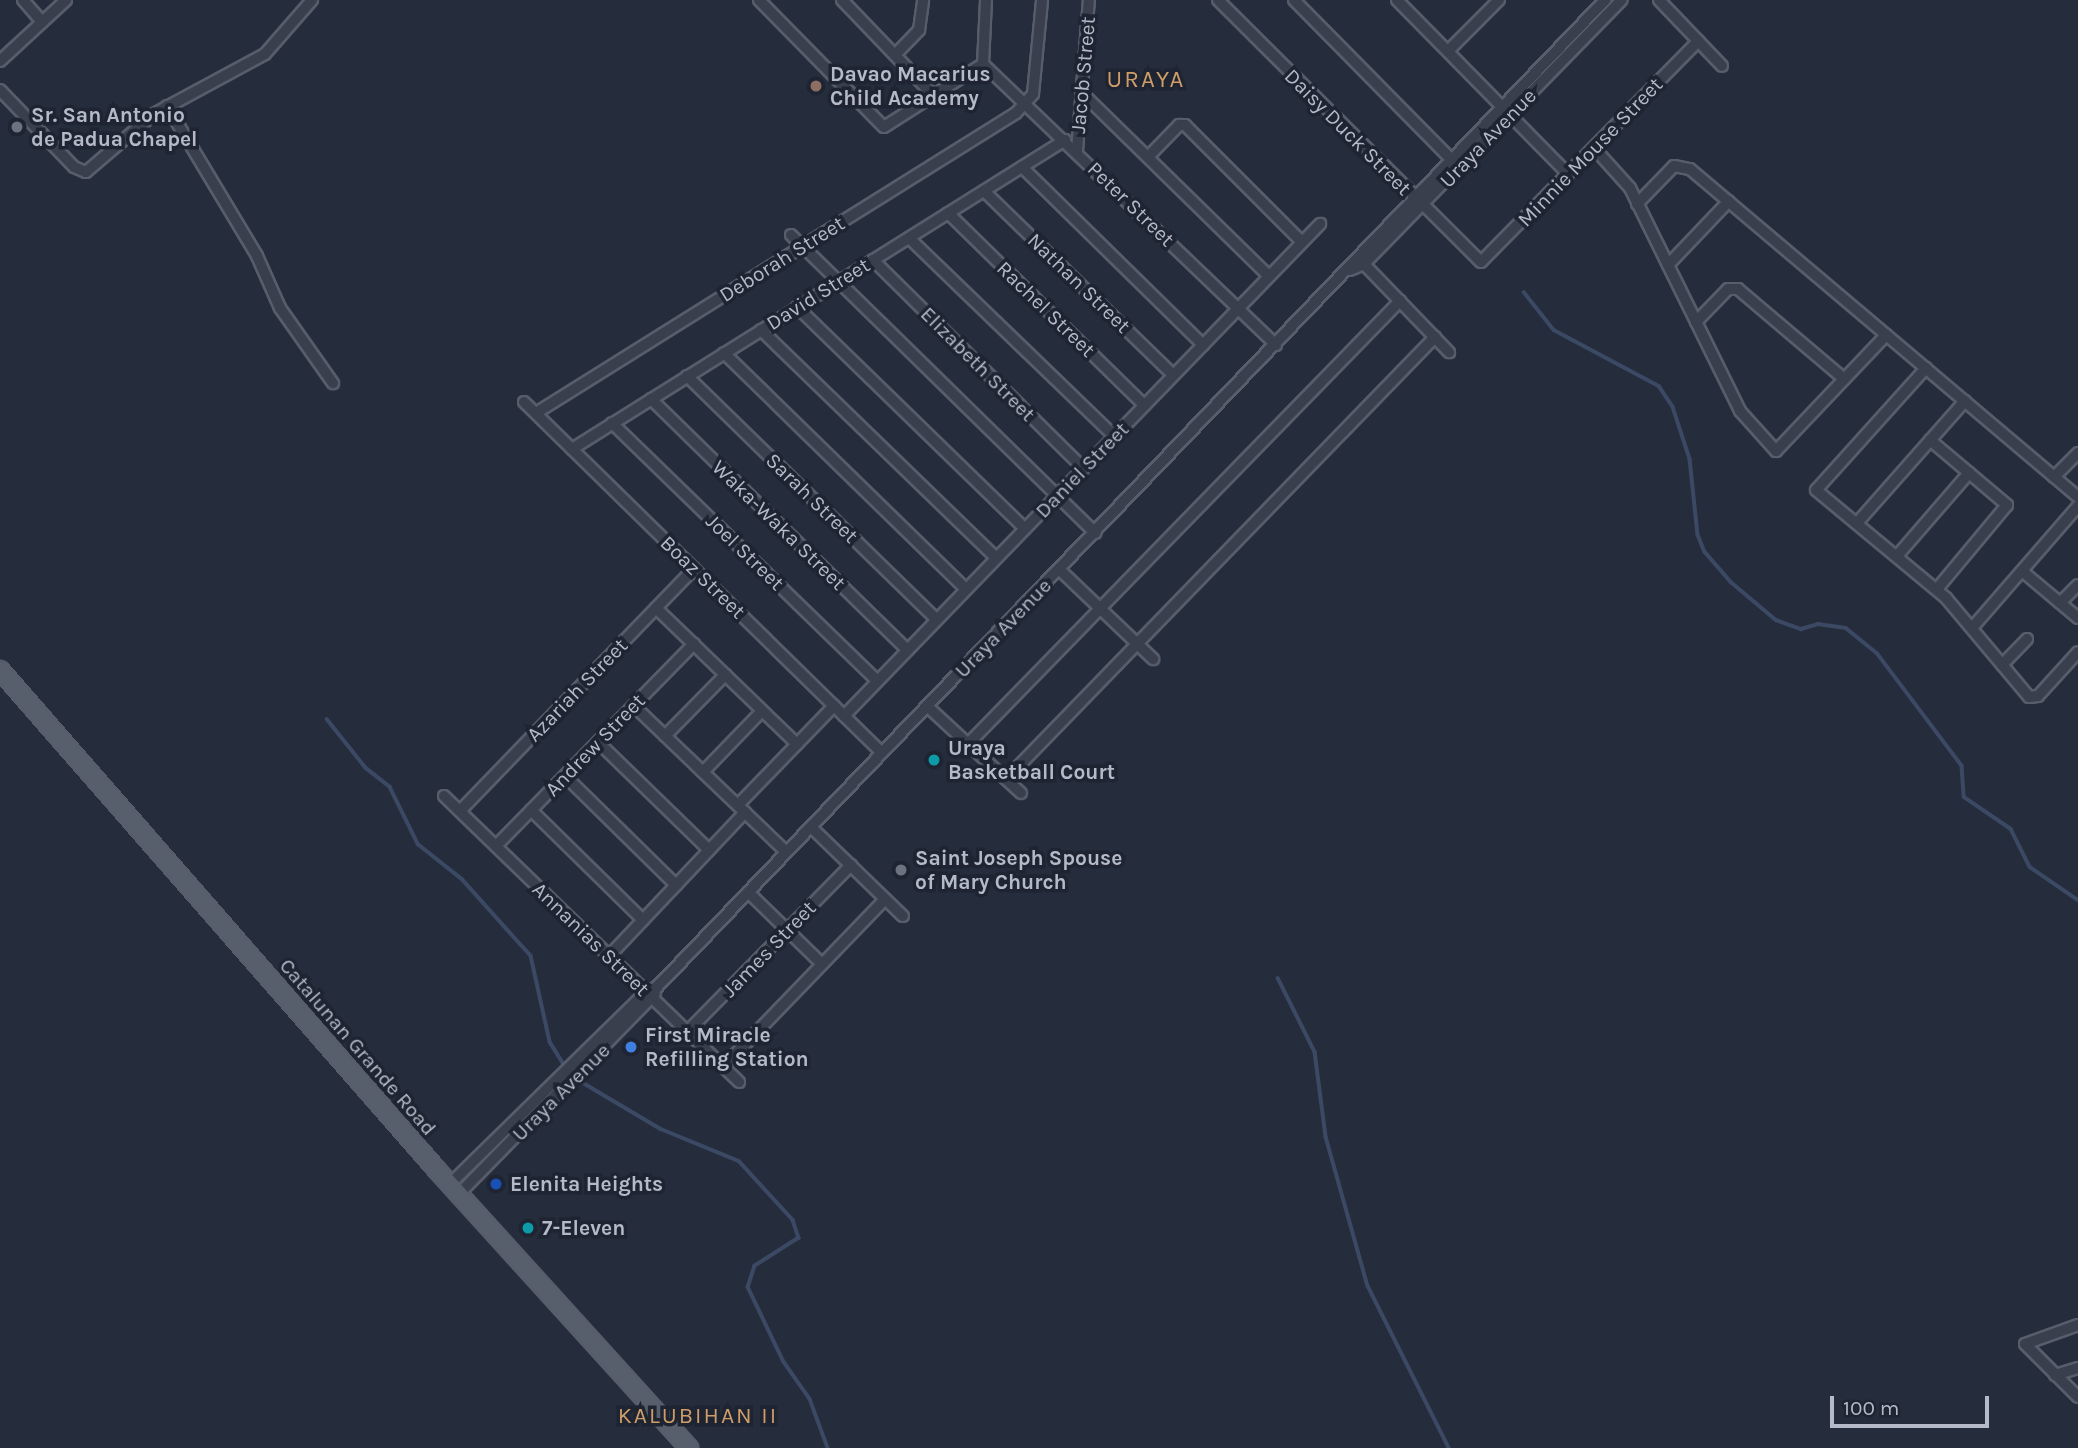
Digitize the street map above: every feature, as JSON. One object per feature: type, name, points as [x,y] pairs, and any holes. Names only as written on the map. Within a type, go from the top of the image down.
[{"type":"main road","name":"Catalunan Grande Road","points":[[0,670],[455,1189],[689,1448]]},
{"type":"street","points":[[23,0],[43,22]]},
{"type":"street","points":[[0,61],[66,0]]},
{"type":"street","points":[[0,90],[74,167],[86,172],[167,106],[265,54],[312,0]]},
{"type":"street","points":[[759,0],[884,127],[983,64],[986,0]]},
{"type":"street","points":[[842,0],[935,97]]},
{"type":"street","points":[[895,55],[919,30],[923,0]]},
{"type":"street","points":[[1027,103],[1034,88],[1042,0]]},
{"type":"street","name":"Jacob Street","points":[[1076,151],[1089,0]]},
{"type":"street","name":"Daisy Duck Street","points":[[1218,0],[1413,198],[1480,262]]},
{"type":"street","points":[[1294,0],[1459,167]]},
{"type":"street","points":[[1448,51],[1499,0]]},
{"type":"street","name":"Uraya Avenue","points":[[455,1189],[484,1151],[586,1050],[657,987],[1350,270],[1356,256],[1605,0]]},
{"type":"street","name":"Uraya Avenue","points":[[1350,270],[1364,264],[1622,0]]},
{"type":"street","points":[[1659,0],[1722,65]]},
{"type":"street","points":[[1401,1],[1568,174]]},
{"type":"street","points":[[1567,39],[1575,48]]},
{"type":"street","name":"Minnie Mouse Street","points":[[1480,262],[1698,41]]},
{"type":"street","name":"Peter Street","points":[[983,64],[1027,103],[1276,345]]},
{"type":"street","points":[[1082,93],[1269,276]]},
{"type":"street","name":"Deborah Street","points":[[536,414],[1027,103]]},
{"type":"street","points":[[167,106],[257,256],[280,308],[333,383]]},
{"type":"street","points":[[1148,157],[1183,125],[1302,242]]},
{"type":"street","name":"David Street","points":[[572,449],[1065,140]]},
{"type":"street","points":[[1594,148],[1625,181],[1740,411],[1776,451],[1886,335]]},
{"type":"street","points":[[1637,204],[1668,170],[1679,164],[1728,201],[2078,497]]},
{"type":"street","points":[[1021,167],[1203,345]]},
{"type":"street","name":"Nathan Street","points":[[984,191],[1173,375]]},
{"type":"street","points":[[1668,265],[1728,201]]},
{"type":"street","name":"Rachel Street","points":[[948,213],[1144,405]]},
{"type":"street","name":"Daniel Street","points":[[844,716],[1320,224]]},
{"type":"street","points":[[791,235],[1095,533]]},
{"type":"street","points":[[909,238],[1114,436]]},
{"type":"street","points":[[1356,256],[1450,352]]},
{"type":"street","name":"Elizabeth Street","points":[[873,260],[1083,468]]},
{"type":"street","points":[[1696,322],[1728,289],[1738,289],[1844,379]]},
{"type":"street","points":[[968,744],[1400,301]]},
{"type":"street","points":[[797,307],[1025,528]]},
{"type":"street","points":[[761,330],[996,558]]},
{"type":"street","points":[[1006,779],[1435,337]]},
{"type":"street","points":[[724,353],[966,589]]},
{"type":"street","points":[[1926,368],[1816,490],[1937,589],[2032,699],[2078,653]]},
{"type":"street","name":"Sarah Street","points":[[687,376],[937,620]]},
{"type":"street","name":"Waka-Waka Street","points":[[651,399],[907,650]]},
{"type":"street","points":[[1857,523],[1965,401]]},
{"type":"street","name":"Boaz Street","points":[[524,402],[882,753]]},
{"type":"street","name":"Joel Street","points":[[612,423],[877,681]]},
{"type":"street","points":[[1930,440],[2007,505],[1937,589]]},
{"type":"street","points":[[2054,477],[2078,453]]},
{"type":"street","points":[[1897,556],[1969,473]]},
{"type":"street","points":[[1972,628],[2078,506]]},
{"type":"street","name":"Azariah Street","points":[[460,811],[694,569]]},
{"type":"street","points":[[1060,570],[1153,659]]},
{"type":"street","points":[[2022,571],[2078,618]]},
{"type":"street","points":[[2060,603],[2078,585]]},
{"type":"street","points":[[656,608],[797,744]]},
{"type":"street","points":[[2003,665],[2027,639]]},
{"type":"street","name":"Andrew Street","points":[[496,846],[694,644]]},
{"type":"street","points":[[665,736],[725,675]]},
{"type":"street","points":[[634,706],[786,852]]},
{"type":"street","points":[[609,956],[709,850],[797,744],[834,706]]},
{"type":"street","points":[[928,706],[1021,793]]},
{"type":"street","points":[[703,772],[762,711]]},
{"type":"street","points":[[597,742],[709,850]]},
{"type":"street","points":[[565,776],[676,885]]},
{"type":"street","name":"Annanias Street","points":[[444,796],[739,1082]]},
{"type":"street","points":[[531,810],[643,920]]},
{"type":"street","points":[[811,827],[903,916]]},
{"type":"street","name":"James Street","points":[[687,1032],[850,865]]},
{"type":"street","points":[[748,892],[822,964]]},
{"type":"street","points":[[723,1067],[885,899]]},
{"type":"street","name":"Uraya Avenue","points":[[455,1189],[493,1160],[544,1110],[594,1059],[649,995]]},
{"type":"street","points":[[586,1050],[594,1059]]},
{"type":"street","points":[[535,1101],[544,1110]]},
{"type":"street","points":[[484,1151],[493,1160]]},
{"type":"street","points":[[2078,1325],[2026,1343],[2078,1397]]},
{"type":"street","points":[[2055,1375],[2078,1368]]},
{"type":"waterway","points":[[1524,292],[1554,330],[1659,386],[1673,407],[1690,459],[1698,535],[1705,552],[1731,582],[1776,620],[1801,629],[1818,624],[1846,628],[1877,653],[1962,766],[1964,797],[2011,829],[2030,867],[2078,900]]},
{"type":"waterway","points":[[327,719],[366,768],[390,787],[418,844],[462,879],[531,956],[550,1042],[564,1064]]},
{"type":"waterway","points":[[1278,978],[1315,1052],[1326,1137],[1368,1286],[1449,1448]]},
{"type":"waterway","points":[[580,1081],[661,1129],[739,1161],[793,1220],[799,1238],[755,1266],[748,1287],[784,1362],[810,1399],[828,1448]]},
{"type":"place","name":"Davao Macarius Child Academy","points":[[816,86]]},
{"type":"place","name":"Sr. San Antonio de Padua Chapel","points":[[17,127]]},
{"type":"place","name":"Uraya Basketball Court","points":[[934,760]]},
{"type":"place","name":"Saint Joseph Spouse of Mary Church","points":[[901,870]]},
{"type":"place","name":"First Miracle Refilling Station","points":[[631,1047]]},
{"type":"place","name":"Elenita Heights","points":[[496,1184]]},
{"type":"place","name":"7-Eleven","points":[[528,1228]]},
{"type":"district","name":"URAYA","points":[[1146,80]]},
{"type":"district","name":"KALUBIHAN II","points":[[698,1416]]}]
